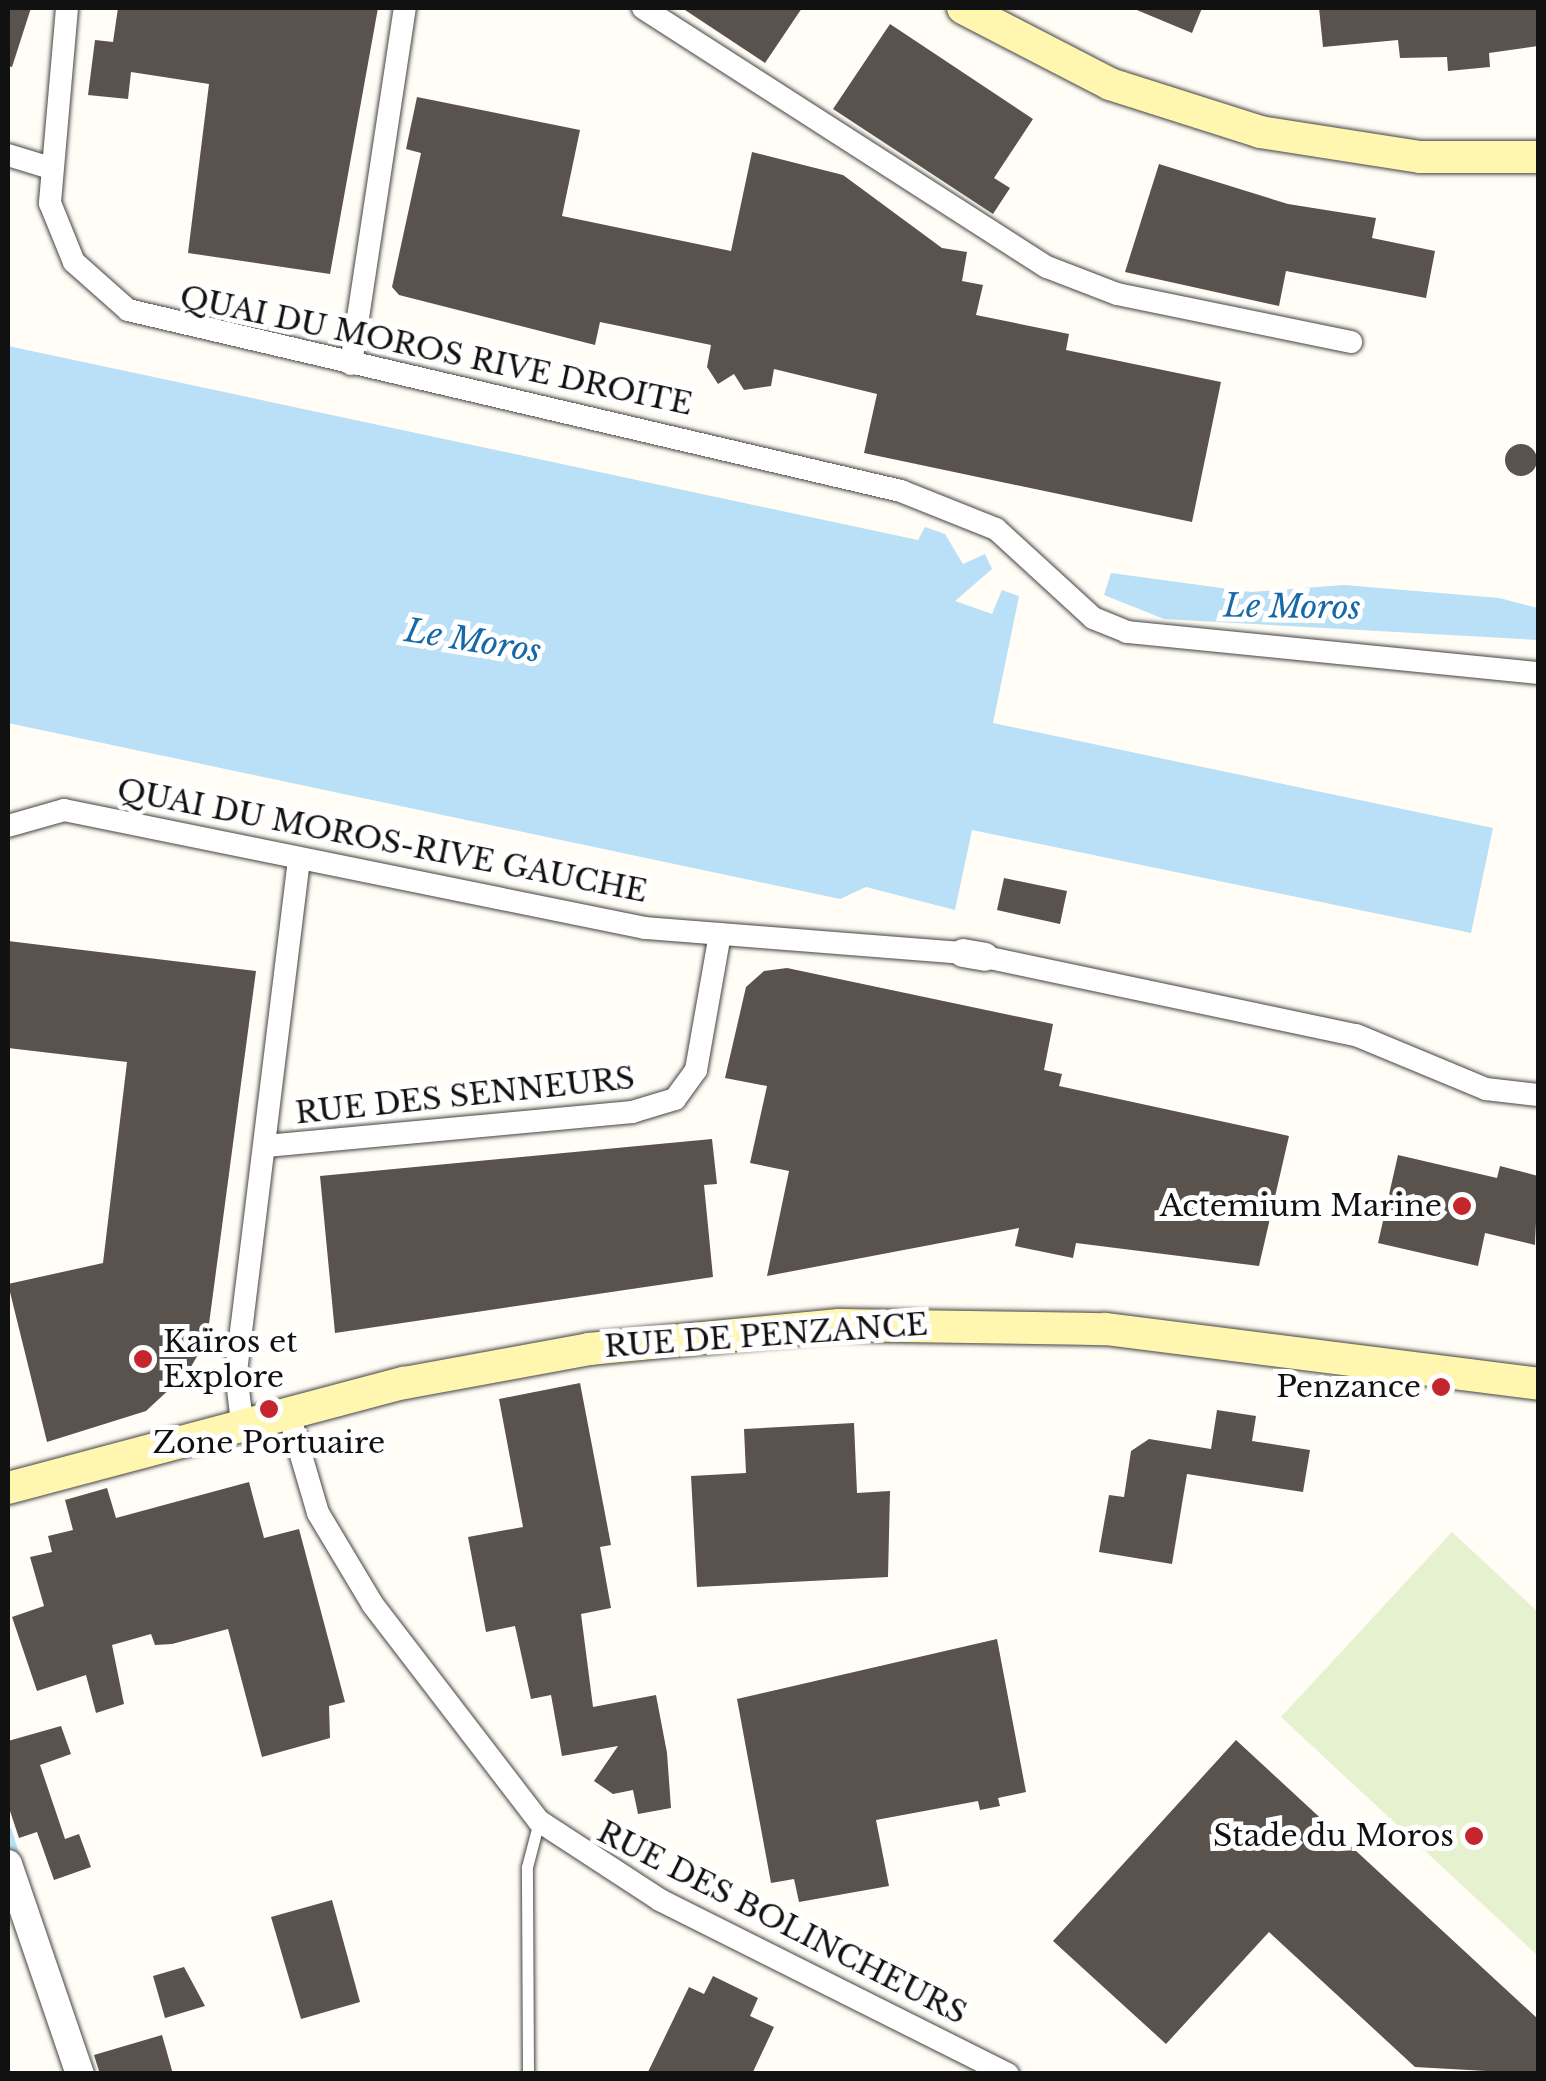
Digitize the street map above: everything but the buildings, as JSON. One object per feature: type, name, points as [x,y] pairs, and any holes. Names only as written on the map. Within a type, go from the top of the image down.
[{"type":"main road","points":[[964,8],[1110,84],[1260,132],[1420,156],[1538,157]]},
{"type":"main road","name":"RUE DE PENZANCE","points":[[8,1488],[288,1411],[590,1349],[893,1323],[1208,1338],[1538,1384]]},
{"type":"street","name":"QUAI DU MOROS RIVE DROITE","points":[[67,8],[47,167],[58,230],[110,300],[186,330],[901,490],[1006,535],[1115,629],[1538,673]]},
{"type":"street","points":[[351,364],[405,8]]},
{"type":"street","points":[[644,8],[1047,267],[1117,294],[1351,342]]},
{"type":"street","points":[[8,155],[47,167]]},
{"type":"street","name":"QUAI DU MOROS-RIVE GAUCHE","points":[[8,826],[64,810],[533,910],[720,934],[974,955],[1356,1035],[1441,1074],[1538,1095]]},
{"type":"street","name":"RUE DES SENNEURS","points":[[242,1422],[236,1372],[299,860]]},
{"type":"street","name":"RUE DES SENNEURS","points":[[266,1146],[632,1112],[676,1099],[696,1070],[720,934]]},
{"type":"street","name":"RUE DES BOLINCHEURS","points":[[288,1411],[318,1513],[373,1605],[539,1821],[660,1900],[1008,2074]]},
{"type":"street","points":[[8,1864],[80,2074]]},
{"type":"lane","points":[[528,2074],[526,1867],[539,1821]]},
{"type":"green space","name":"Stade du Moros","points":[[1452,1532],[1538,1612],[1538,1956],[1281,1717]]},
{"type":"water","name":"Le Moros","points":[[8,346],[918,540],[925,527],[945,534],[963,564],[985,554],[992,569],[955,601],[992,614],[1002,590],[1019,596],[993,723],[1493,828],[1471,933],[972,830],[955,910],[866,887],[840,899],[8,723]]},
{"type":"water","name":"Le Moros","points":[[1111,573],[1251,592],[1344,585],[1499,598],[1538,608],[1538,640],[1164,619],[1104,595]]},
{"type":"waterway","points":[[8,1831],[17,1861]]},
{"type":"place","name":"Actemium Marine","points":[[1462,1206]]},
{"type":"place","name":"Kaïros et Explore","points":[[143,1359]]},
{"type":"place","name":"Penzance","points":[[1441,1387]]},
{"type":"place","name":"Zone Portuaire","points":[[269,1409]]},
{"type":"place","name":"Stade du Moros","points":[[1474,1836]]}]
